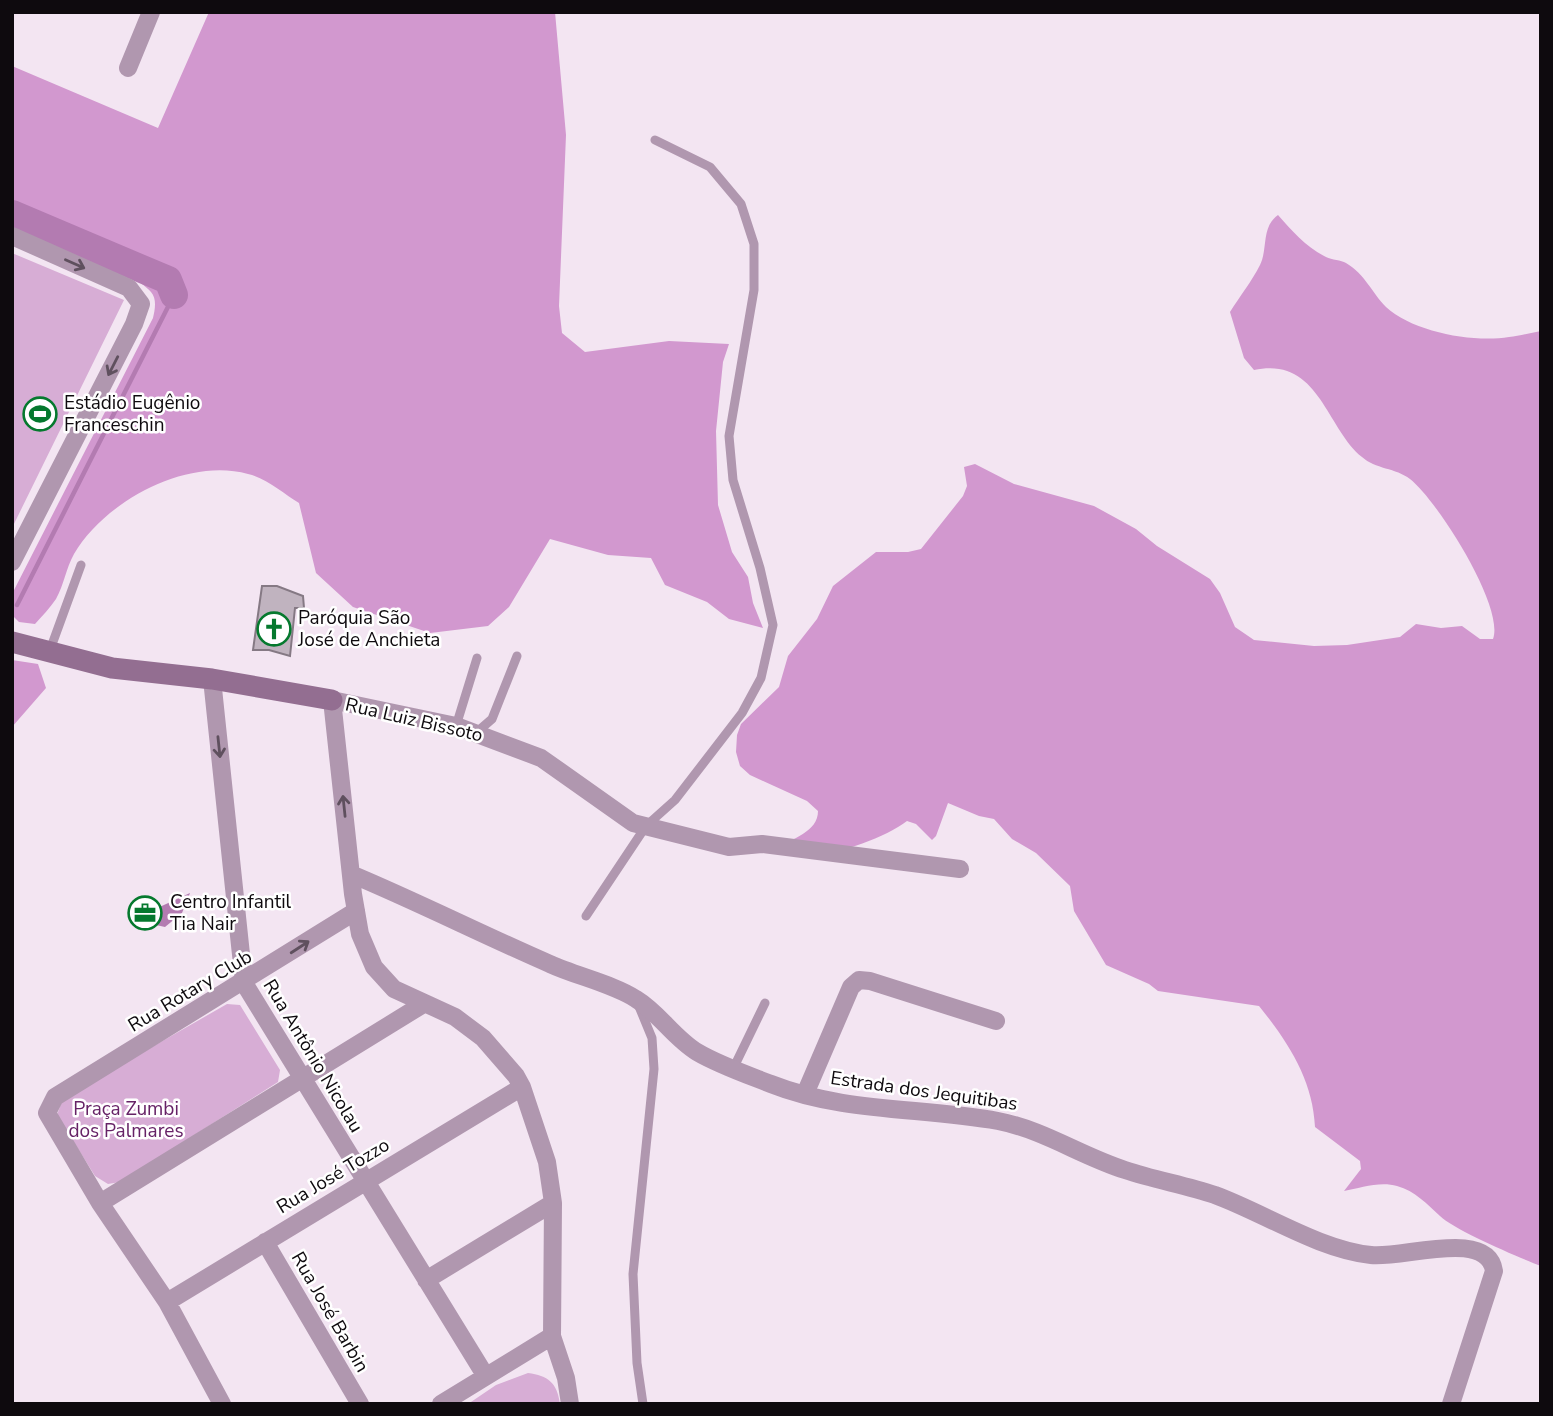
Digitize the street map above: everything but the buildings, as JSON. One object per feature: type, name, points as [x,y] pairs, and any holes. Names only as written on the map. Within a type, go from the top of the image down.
[{"type":"street","points":[[128,68],[151,12]]},
{"type":"street","points":[[12,236],[129,288],[141,304],[134,324],[12,562]]},
{"type":"street","name":"Rua Luiz Bissoto","points":[[12,642],[112,668],[212,679],[332,700],[477,732],[541,758],[620,816],[646,826],[729,847],[762,844],[960,869]]},
{"type":"street","name":"Rua Antônio Nicolau","points":[[212,679],[244,983],[485,1375]]},
{"type":"street","points":[[332,700],[356,911],[360,934],[374,967],[394,989],[455,1017],[483,1038],[516,1076],[522,1087],[547,1162],[553,1203],[552,1336],[566,1378],[570,1404]]},
{"type":"street","name":"Estrada dos Jequitibas","points":[[351,874],[567,972],[636,999],[698,1052],[774,1085],[847,1104],[972,1117],[1029,1128],[1124,1170],[1185,1185],[1245,1206],[1346,1250],[1396,1256],[1443,1248],[1475,1249],[1486,1253],[1491,1258],[1494,1271],[1451,1404]]},
{"type":"street","name":"Rua Rotary Club","points":[[100,1203],[47,1113],[55,1097],[244,983],[356,911]]},
{"type":"street","points":[[805,1094],[852,987],[859,980],[870,981],[996,1021]]},
{"type":"street","points":[[222,1404],[167,1302],[100,1203],[425,1003]]},
{"type":"street","name":"Rua José Tozzo","points":[[167,1302],[522,1087]]},
{"type":"street","points":[[426,1280],[553,1203]]},
{"type":"street","name":"Rua José Barbin","points":[[265,1242],[360,1404]]},
{"type":"street","points":[[440,1404],[552,1336]]},
{"type":"lane","points":[[586,916],[646,826],[675,800],[741,713],[761,678],[773,625],[760,568],[733,480],[729,436],[752,302],[754,244],[741,204],[710,167],[655,140]]},
{"type":"lane","points":[[50,652],[81,565]]},
{"type":"lane","points":[[477,732],[492,719],[517,656]]},
{"type":"lane","points":[[456,726],[477,658]]},
{"type":"lane","points":[[636,999],[652,1038],[654,1069],[633,1275],[637,1363],[643,1404]]},
{"type":"lane","points":[[734,1067],[765,1003]]},
{"type":"green space","name":"Estádio Eugênio Franceschin","points":[[12,253],[124,300],[12,528]]},
{"type":"green space","name":"Praça Zumbi dos Palmares","points":[[227,1004],[240,1005],[280,1070],[278,1082],[120,1182],[108,1184],[95,1176],[57,1115],[63,1098]]},
{"type":"green space","points":[[528,1373],[550,1381],[557,1390],[560,1404],[468,1404],[496,1385]]},
{"type":"shaded area","points":[[209,12],[555,12],[566,135],[559,306],[562,333],[585,352],[669,341],[729,344],[723,362],[716,431],[718,505],[732,552],[748,577],[753,603],[763,628],[729,619],[707,602],[665,585],[651,558],[608,555],[550,539],[509,607],[488,626],[430,633],[353,607],[316,573],[299,503],[261,479],[224,470],[174,478],[127,501],[88,535],[71,559],[56,599],[35,624],[19,622],[12,615],[12,594],[153,318],[155,304],[151,292],[124,273],[86,254],[12,224],[12,66],[158,128]]},
{"type":"shaded area","points":[[1278,215],[1312,248],[1326,257],[1353,267],[1386,307],[1412,323],[1461,337],[1509,337],[1541,331],[1541,1266],[1459,1229],[1403,1188],[1384,1184],[1344,1191],[1361,1169],[1360,1161],[1315,1127],[1309,1093],[1297,1062],[1280,1033],[1259,1006],[1158,991],[1149,984],[1106,965],[1074,911],[1070,886],[1036,853],[1012,839],[994,819],[948,803],[932,840],[916,824],[907,821],[875,838],[837,851],[809,854],[775,848],[809,830],[818,811],[807,801],[750,775],[740,766],[736,752],[741,724],[779,687],[788,656],[817,619],[833,586],[876,552],[908,552],[921,549],[963,496],[967,486],[964,467],[975,464],[1014,484],[1094,506],[1136,529],[1157,546],[1210,579],[1220,593],[1235,627],[1254,640],[1314,646],[1347,645],[1400,637],[1416,624],[1441,628],[1462,626],[1480,639],[1493,639],[1494,624],[1479,580],[1451,530],[1422,491],[1404,475],[1373,464],[1362,457],[1307,384],[1293,374],[1276,369],[1254,370],[1244,358],[1230,312],[1260,265],[1269,226]]},
{"type":"shaded area","points":[[12,660],[38,664],[46,688],[12,727]]},
{"type":"shaded area","points":[[190,893],[182,913],[165,927],[156,925],[153,910]]},
{"type":"waterway","points":[[12,214],[168,280],[174,295]]},
{"type":"waterway","points":[[17,605],[174,295]]},
{"type":"place","name":"Estádio Eugênio Franceschin","points":[[40,414]]},
{"type":"place","name":"Paróquia São José de Anchieta","points":[[274,629]]},
{"type":"place","name":"Centro Infantil Tia Nair","points":[[145,913]]}]
